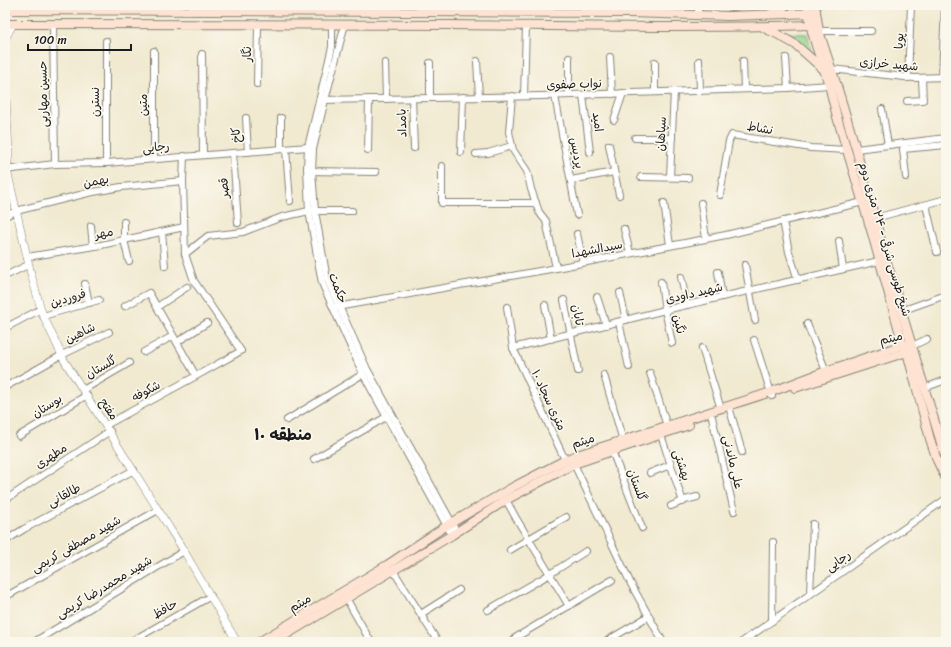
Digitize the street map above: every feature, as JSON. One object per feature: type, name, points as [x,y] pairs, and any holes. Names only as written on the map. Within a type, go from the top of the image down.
[{"type":"main road","points":[[767,15],[787,5]]},
{"type":"main road","name":"شیخ طوسی شرقی - ۲۴ متری دوم","points":[[807,5],[813,10],[816,26],[816,46],[828,70],[856,149],[901,311],[907,347],[924,388],[945,454]]},
{"type":"main road","points":[[5,10],[241,8],[319,12],[378,9],[595,9],[698,15],[767,15],[813,10]]},
{"type":"main road","points":[[296,24],[300,22],[302,17],[299,12]]},
{"type":"main road","points":[[315,24],[311,20],[313,16],[319,12]]},
{"type":"main road","points":[[754,15],[757,20],[757,26]]},
{"type":"main road","points":[[9,24],[816,26]]},
{"type":"main road","points":[[757,26],[777,34],[796,45],[828,70]]},
{"type":"main road","name":"شیخ طوسی شرقی - ۲۴ متری دوم","points":[[828,70],[829,85],[837,118],[863,202],[879,261],[907,347],[936,460],[946,479]]},
{"type":"main road","name":"میثم","points":[[274,642],[454,534],[506,500],[574,464],[712,417],[826,371],[907,347]]},
{"type":"main road","name":"میثم","points":[[259,642],[387,565],[449,524],[513,487],[565,460],[720,409],[771,394],[907,347]]},
{"type":"street","points":[[698,5],[698,15]]},
{"type":"street","name":"پویا","points":[[908,78],[911,5]]},
{"type":"street","points":[[944,77],[945,5]]},
{"type":"street","points":[[5,39],[9,24]]},
{"type":"street","name":"حسین مهاربی","points":[[53,24],[55,164]]},
{"type":"street","name":"نگار","points":[[257,84],[258,24]]},
{"type":"street","name":"حکمت","points":[[310,171],[332,47],[332,24]]},
{"type":"street","name":"حکمت","points":[[345,24],[308,147],[312,211],[327,279],[336,307],[363,374],[386,417],[449,524]]},
{"type":"street","points":[[524,96],[526,26]]},
{"type":"street","points":[[816,26],[871,31]]},
{"type":"street","name":"نسترن","points":[[106,41],[106,163]]},
{"type":"street","name":"متین","points":[[154,51],[154,158]]},
{"type":"street","points":[[202,54],[203,155]]},
{"type":"street","points":[[610,57],[612,94]]},
{"type":"street","points":[[569,58],[569,95]]},
{"type":"street","points":[[786,58],[788,88]]},
{"type":"street","points":[[477,61],[479,97]]},
{"type":"street","points":[[699,61],[700,91]]},
{"type":"street","points":[[743,61],[744,89]]},
{"type":"street","points":[[655,62],[655,92]]},
{"type":"street","points":[[385,63],[386,99]]},
{"type":"street","points":[[430,63],[430,98]]},
{"type":"street","name":"شهید خرازی","points":[[828,70],[908,78],[944,77]]},
{"type":"street","points":[[907,101],[923,100],[922,78]]},
{"type":"street","name":"مفتح","points":[[5,80],[9,152],[6,169],[28,265],[40,309],[62,355],[184,551],[237,642]]},
{"type":"street","name":"نواب صفوی","points":[[322,100],[555,96],[788,88],[829,85]]},
{"type":"street","name":"سپاهان","points":[[670,177],[674,91]]},
{"type":"street","points":[[614,120],[623,93]]},
{"type":"street","name":"امید","points":[[583,94],[590,152]]},
{"type":"street","points":[[512,96],[509,132],[513,150],[527,171],[531,189],[539,212],[546,221],[556,268]]},
{"type":"street","name":"پردیس","points":[[555,96],[577,215]]},
{"type":"street","points":[[462,152],[463,97]]},
{"type":"street","name":"بامداد","points":[[412,98],[414,148]]},
{"type":"street","points":[[368,150],[369,99]]},
{"type":"street","points":[[882,109],[888,145]]},
{"type":"street","name":"کاخ","points":[[246,118],[248,152]]},
{"type":"street","points":[[281,118],[283,149],[290,201]]},
{"type":"street","name":"نشاط","points":[[720,195],[729,142],[732,135],[811,148],[847,150]]},
{"type":"street","points":[[636,138],[672,138]]},
{"type":"street","points":[[856,149],[946,138]]},
{"type":"street","points":[[609,145],[618,195]]},
{"type":"street","points":[[906,177],[903,149],[946,145]]},
{"type":"street","points":[[476,154],[488,153],[512,146]]},
{"type":"street","name":"رجایی","points":[[6,169],[55,164],[106,163],[308,147]]},
{"type":"street","name":"قصر","points":[[233,153],[238,223]]},
{"type":"street","points":[[184,156],[183,180],[185,254]]},
{"type":"street","points":[[442,166],[442,203],[536,202]]},
{"type":"street","points":[[310,171],[376,172]]},
{"type":"street","points":[[571,180],[614,172]]},
{"type":"street","points":[[641,177],[688,178]]},
{"type":"street","name":"بهمن","points":[[5,216],[16,211],[88,193],[121,187],[183,180]]},
{"type":"street","points":[[875,218],[946,200]]},
{"type":"street","name":"سیدالشهدا","points":[[336,307],[556,268],[706,239],[863,202]]},
{"type":"street","points":[[664,203],[670,245]]},
{"type":"street","points":[[701,203],[706,239]]},
{"type":"street","points":[[926,205],[937,252]]},
{"type":"street","points":[[185,254],[208,236],[243,232],[282,217],[312,211],[352,211]]},
{"type":"street","points":[[783,221],[789,252],[798,280]]},
{"type":"street","points":[[124,222],[124,240],[129,260]]},
{"type":"street","points":[[91,226],[93,246]]},
{"type":"street","name":"مهر","points":[[27,257],[184,228]]},
{"type":"street","points":[[624,229],[630,253]]},
{"type":"street","points":[[162,232],[164,266]]},
{"type":"street","points":[[577,234],[583,262]]},
{"type":"street","points":[[839,241],[843,269]]},
{"type":"street","name":"شکوفه","points":[[108,428],[241,351],[194,281],[185,254]]},
{"type":"street","name":"شهید داودی","points":[[514,348],[665,310],[879,261]]},
{"type":"street","points":[[5,276],[28,265]]},
{"type":"street","points":[[745,265],[755,320]]},
{"type":"street","points":[[718,272],[722,297]]},
{"type":"street","points":[[681,277],[687,305]]},
{"type":"street","name":"نگین","points":[[662,282],[665,310],[672,343]]},
{"type":"street","points":[[85,284],[89,303]]},
{"type":"street","points":[[157,307],[187,287]]},
{"type":"street","points":[[125,306],[149,293],[196,376]]},
{"type":"street","points":[[620,293],[626,320]]},
{"type":"street","points":[[901,311],[946,294]]},
{"type":"street","points":[[597,297],[606,325]]},
{"type":"street","name":"فروردین","points":[[44,316],[99,300]]},
{"type":"street","name":"تابان","points":[[564,300],[571,334]]},
{"type":"street","points":[[545,305],[551,339]]},
{"type":"street","name":"حکمت","points":[[336,307],[454,534]]},
{"type":"street","name":"۱۰ متری سجاد","points":[[507,307],[514,348],[565,460]]},
{"type":"street","points":[[5,328],[40,309]]},
{"type":"street","points":[[619,322],[629,367]]},
{"type":"street","points":[[144,352],[207,323]]},
{"type":"street","points":[[807,324],[826,371]]},
{"type":"street","name":"شاهین","points":[[5,387],[62,355],[109,332]]},
{"type":"street","points":[[571,334],[578,371]]},
{"type":"street","points":[[907,347],[927,339]]},
{"type":"street","points":[[754,340],[771,394]]},
{"type":"street","points":[[702,348],[720,409]]},
{"type":"street","name":"گلستان","points":[[85,392],[129,363]]},
{"type":"street","points":[[650,373],[667,426]]},
{"type":"street","points":[[287,420],[363,374]]},
{"type":"street","points":[[604,375],[623,441]]},
{"type":"street","points":[[924,388],[945,380]]},
{"type":"street","name":"بوستان","points":[[19,436],[85,392]]},
{"type":"street","points":[[730,410],[742,452]]},
{"type":"street","points":[[314,459],[386,417]]},
{"type":"street","name":"علی ماندنی","points":[[712,417],[734,512]]},
{"type":"street","name":"مطهری","points":[[5,500],[108,428]]},
{"type":"street","name":"بهشتی","points":[[661,434],[683,502]]},
{"type":"street","name":"گلستان","points":[[612,451],[642,528]]},
{"type":"street","points":[[574,464],[631,584],[663,642]]},
{"type":"street","points":[[650,473],[670,465]]},
{"type":"street","name":"طالقانی","points":[[5,541],[24,529],[134,470]]},
{"type":"street","points":[[671,506],[697,497]]},
{"type":"street","name":"رجایی","points":[[742,642],[946,499]]},
{"type":"street","points":[[506,500],[569,606]]},
{"type":"street","name":"شهید مصطفی کریمی","points":[[5,597],[158,510]]},
{"type":"street","points":[[510,550],[566,517]]},
{"type":"street","points":[[810,594],[814,524]]},
{"type":"street","points":[[772,542],[772,621]]},
{"type":"street","name":"شهید محمدرضا کریمی","points":[[34,642],[184,551]]},
{"type":"street","points":[[488,610],[586,551]]},
{"type":"street","points":[[393,570],[438,642]]},
{"type":"street","points":[[515,638],[612,580]]},
{"type":"street","points":[[421,614],[459,590]]},
{"type":"street","name":"حافظ","points":[[130,642],[211,596]]},
{"type":"street","points":[[346,598],[371,642]]},
{"type":"street","points":[[605,642],[649,616]]},
{"type":"green space","points":[[782,33],[807,34],[813,54]]},
{"type":"district","name":"منطقه ۱۰","points":[[283,434]]}]
